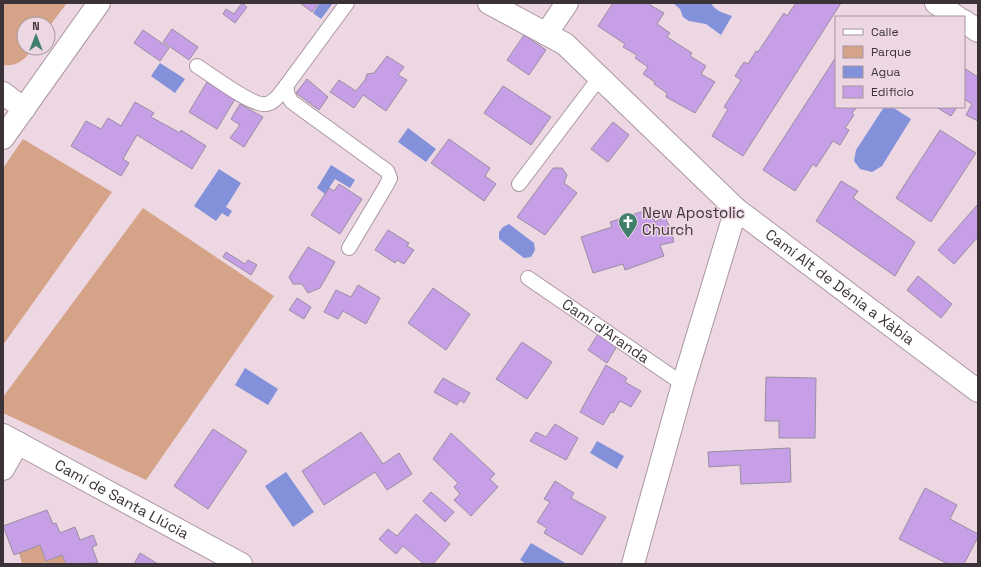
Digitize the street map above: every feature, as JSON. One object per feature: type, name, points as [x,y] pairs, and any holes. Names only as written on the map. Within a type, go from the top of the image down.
[{"type":"street","points":[[3,138],[98,3]]},
{"type":"street","name":"Camí Alt de Dénia a Xàbia","points":[[489,3],[565,44],[736,209],[978,391]]},
{"type":"street","points":[[546,34],[567,3]]},
{"type":"street","points":[[936,3],[956,16]]},
{"type":"street","points":[[965,22],[978,30]]},
{"type":"street","points":[[3,93],[24,109]]},
{"type":"street","points":[[633,564],[683,384],[736,209]]},
{"type":"street","points":[[3,469],[11,439]]},
{"type":"street","name":"Camí de Santa Llúcia","points":[[11,439],[217,558],[241,564]]},
{"type":"lane","points":[[197,66],[255,104],[267,104],[273,101],[286,86],[347,3]]},
{"type":"lane","points":[[519,184],[600,77]]},
{"type":"lane","points":[[286,86],[288,96],[292,102],[387,171],[390,178],[349,248]]},
{"type":"lane","name":"Camí d'Aranda","points":[[528,278],[683,384]]},
{"type":"green space","points":[[3,3],[67,3],[56,17],[56,16],[16,16],[16,56],[27,56],[13,65],[3,65]]},
{"type":"green space","points":[[23,139],[112,192],[3,345],[3,168]]},
{"type":"green space","points":[[143,208],[274,296],[146,480],[3,413],[3,397]]},
{"type":"green space","points":[[40,545],[46,561],[62,555],[66,564],[22,564],[19,553]]},
{"type":"water","points":[[320,3],[333,3],[321,19],[313,13]]},
{"type":"water","points":[[673,3],[711,3],[717,10],[732,16],[721,35],[706,24],[689,21],[683,17],[680,9]]},
{"type":"water","points":[[160,63],[185,79],[175,93],[151,76]]},
{"type":"water","points":[[883,108],[894,108],[911,119],[882,166],[872,172],[860,169],[854,161],[856,150]]},
{"type":"water","points":[[408,128],[436,149],[426,162],[398,142]]},
{"type":"water","points":[[331,165],[355,180],[350,188],[335,179],[325,194],[317,188]]},
{"type":"water","points":[[219,169],[241,183],[226,207],[232,211],[228,217],[222,213],[216,221],[194,206]]},
{"type":"water","points":[[509,224],[534,243],[535,250],[531,257],[524,258],[499,239],[499,232],[503,227]]},
{"type":"water","points":[[245,368],[278,389],[268,405],[235,385]]},
{"type":"water","points":[[597,441],[624,456],[617,469],[590,453]]},
{"type":"water","points":[[286,472],[314,512],[293,527],[265,486]]},
{"type":"water","points":[[531,543],[567,564],[526,564],[520,560]]},
{"type":"building","points":[[242,3],[247,7],[235,23],[223,14],[226,9],[234,14]]},
{"type":"building","points":[[300,3],[319,3],[312,12]]},
{"type":"building","points":[[613,3],[651,3],[650,5],[664,13],[657,24],[670,33],[667,37],[692,53],[690,56],[706,66],[701,74],[715,82],[695,113],[666,97],[667,93],[643,74],[648,67],[635,58],[637,55],[623,47],[625,44],[598,26]]},
{"type":"building","points":[[796,3],[841,3],[743,156],[712,136],[728,109],[724,107],[741,80],[735,76],[744,62],[748,64],[756,51],[758,52],[784,13],[787,16]]},
{"type":"building","points":[[172,29],[198,47],[189,60],[163,42]]},
{"type":"building","points":[[143,30],[169,48],[160,61],[134,43]]},
{"type":"building","points":[[524,35],[546,50],[529,75],[507,60]]},
{"type":"building","points":[[387,56],[404,67],[398,75],[407,80],[386,111],[363,95],[354,108],[330,92],[339,80],[356,91],[365,80],[367,74],[374,73]]},
{"type":"building","points":[[835,59],[835,108],[856,108],[852,113],[854,115],[845,128],[849,130],[840,145],[833,141],[816,167],[813,164],[795,191],[763,170]]},
{"type":"building","points":[[965,69],[978,77],[978,121],[966,115],[972,104],[965,100]]},
{"type":"building","points":[[307,79],[328,97],[319,110],[296,93]]},
{"type":"building","points":[[207,82],[235,99],[217,129],[189,112]]},
{"type":"building","points":[[503,86],[551,117],[531,145],[484,113]]},
{"type":"building","points":[[135,102],[154,113],[151,117],[180,133],[181,130],[206,146],[192,169],[137,135],[123,159],[129,163],[121,176],[71,146],[86,121],[101,129],[108,118],[121,126]]},
{"type":"building","points":[[240,104],[263,117],[244,147],[230,138],[240,125],[231,119]]},
{"type":"building","points":[[938,108],[956,108],[951,116]]},
{"type":"building","points":[[613,122],[629,135],[608,162],[591,149]]},
{"type":"building","points":[[940,130],[976,153],[931,222],[896,198]]},
{"type":"building","points":[[449,139],[490,168],[485,176],[496,184],[484,201],[431,163]]},
{"type":"building","points":[[553,168],[562,168],[567,175],[564,183],[577,193],[545,235],[517,217]]},
{"type":"building","points":[[841,181],[858,191],[853,198],[915,242],[895,276],[816,221]]},
{"type":"building","points":[[339,184],[362,199],[340,234],[311,215],[329,188],[334,191]]},
{"type":"building","points":[[978,204],[978,237],[954,264],[938,250]]},
{"type":"building","name":"New Apostolic Church","points":[[650,209],[655,222],[665,217],[671,230],[674,242],[660,245],[664,256],[625,270],[623,264],[593,273],[581,237],[612,227],[610,222]]},
{"type":"building","points":[[388,230],[409,243],[407,246],[414,250],[404,264],[397,260],[395,263],[375,250]]},
{"type":"building","points":[[308,247],[335,262],[320,288],[308,293],[302,284],[293,284],[289,277]]},
{"type":"building","points":[[226,252],[245,264],[248,260],[257,265],[251,275],[223,257]]},
{"type":"building","points":[[918,276],[952,304],[941,318],[907,290]]},
{"type":"building","points":[[358,285],[380,298],[366,324],[343,311],[338,319],[324,312],[336,290],[351,297]]},
{"type":"building","points":[[433,288],[470,314],[446,350],[408,323]]},
{"type":"building","points":[[297,298],[311,307],[304,319],[289,310]]},
{"type":"building","points":[[598,334],[617,346],[607,363],[588,350]]},
{"type":"building","points":[[522,342],[552,362],[527,399],[496,379]]},
{"type":"building","points":[[606,365],[627,378],[625,382],[641,391],[631,407],[620,401],[613,413],[611,412],[603,425],[580,412]]},
{"type":"building","points":[[766,377],[816,378],[815,438],[779,438],[779,421],[765,421]]},
{"type":"building","points":[[443,378],[470,393],[464,403],[460,400],[457,405],[434,392]]},
{"type":"building","points":[[555,424],[578,438],[566,460],[530,441],[536,432],[546,437]]},
{"type":"building","points":[[213,429],[247,451],[208,509],[174,486]]},
{"type":"building","points":[[361,432],[383,464],[399,453],[412,474],[387,490],[375,472],[324,505],[302,471]]},
{"type":"building","points":[[451,433],[495,474],[490,479],[498,487],[471,516],[454,500],[460,494],[454,487],[458,483],[433,459]]},
{"type":"building","points":[[790,448],[791,482],[741,484],[740,465],[709,467],[708,452]]},
{"type":"building","points":[[555,481],[574,493],[571,498],[606,517],[582,555],[544,533],[547,528],[537,522],[550,502],[544,499]]},
{"type":"building","points":[[925,488],[957,505],[950,519],[978,534],[978,537],[964,564],[948,564],[899,539]]},
{"type":"building","points":[[431,492],[454,512],[445,522],[423,501]]},
{"type":"building","points":[[47,510],[53,524],[56,523],[60,533],[75,527],[80,540],[93,535],[97,545],[92,547],[98,563],[66,564],[62,555],[46,561],[40,545],[14,555],[3,526]]},
{"type":"building","points":[[416,514],[450,544],[433,564],[424,564],[403,546],[396,554],[379,539],[388,529],[397,536]]},
{"type":"building","points":[[140,553],[158,564],[134,564]]},
{"type":"place","name":"New Apostolic Church","points":[[628,239]]}]
